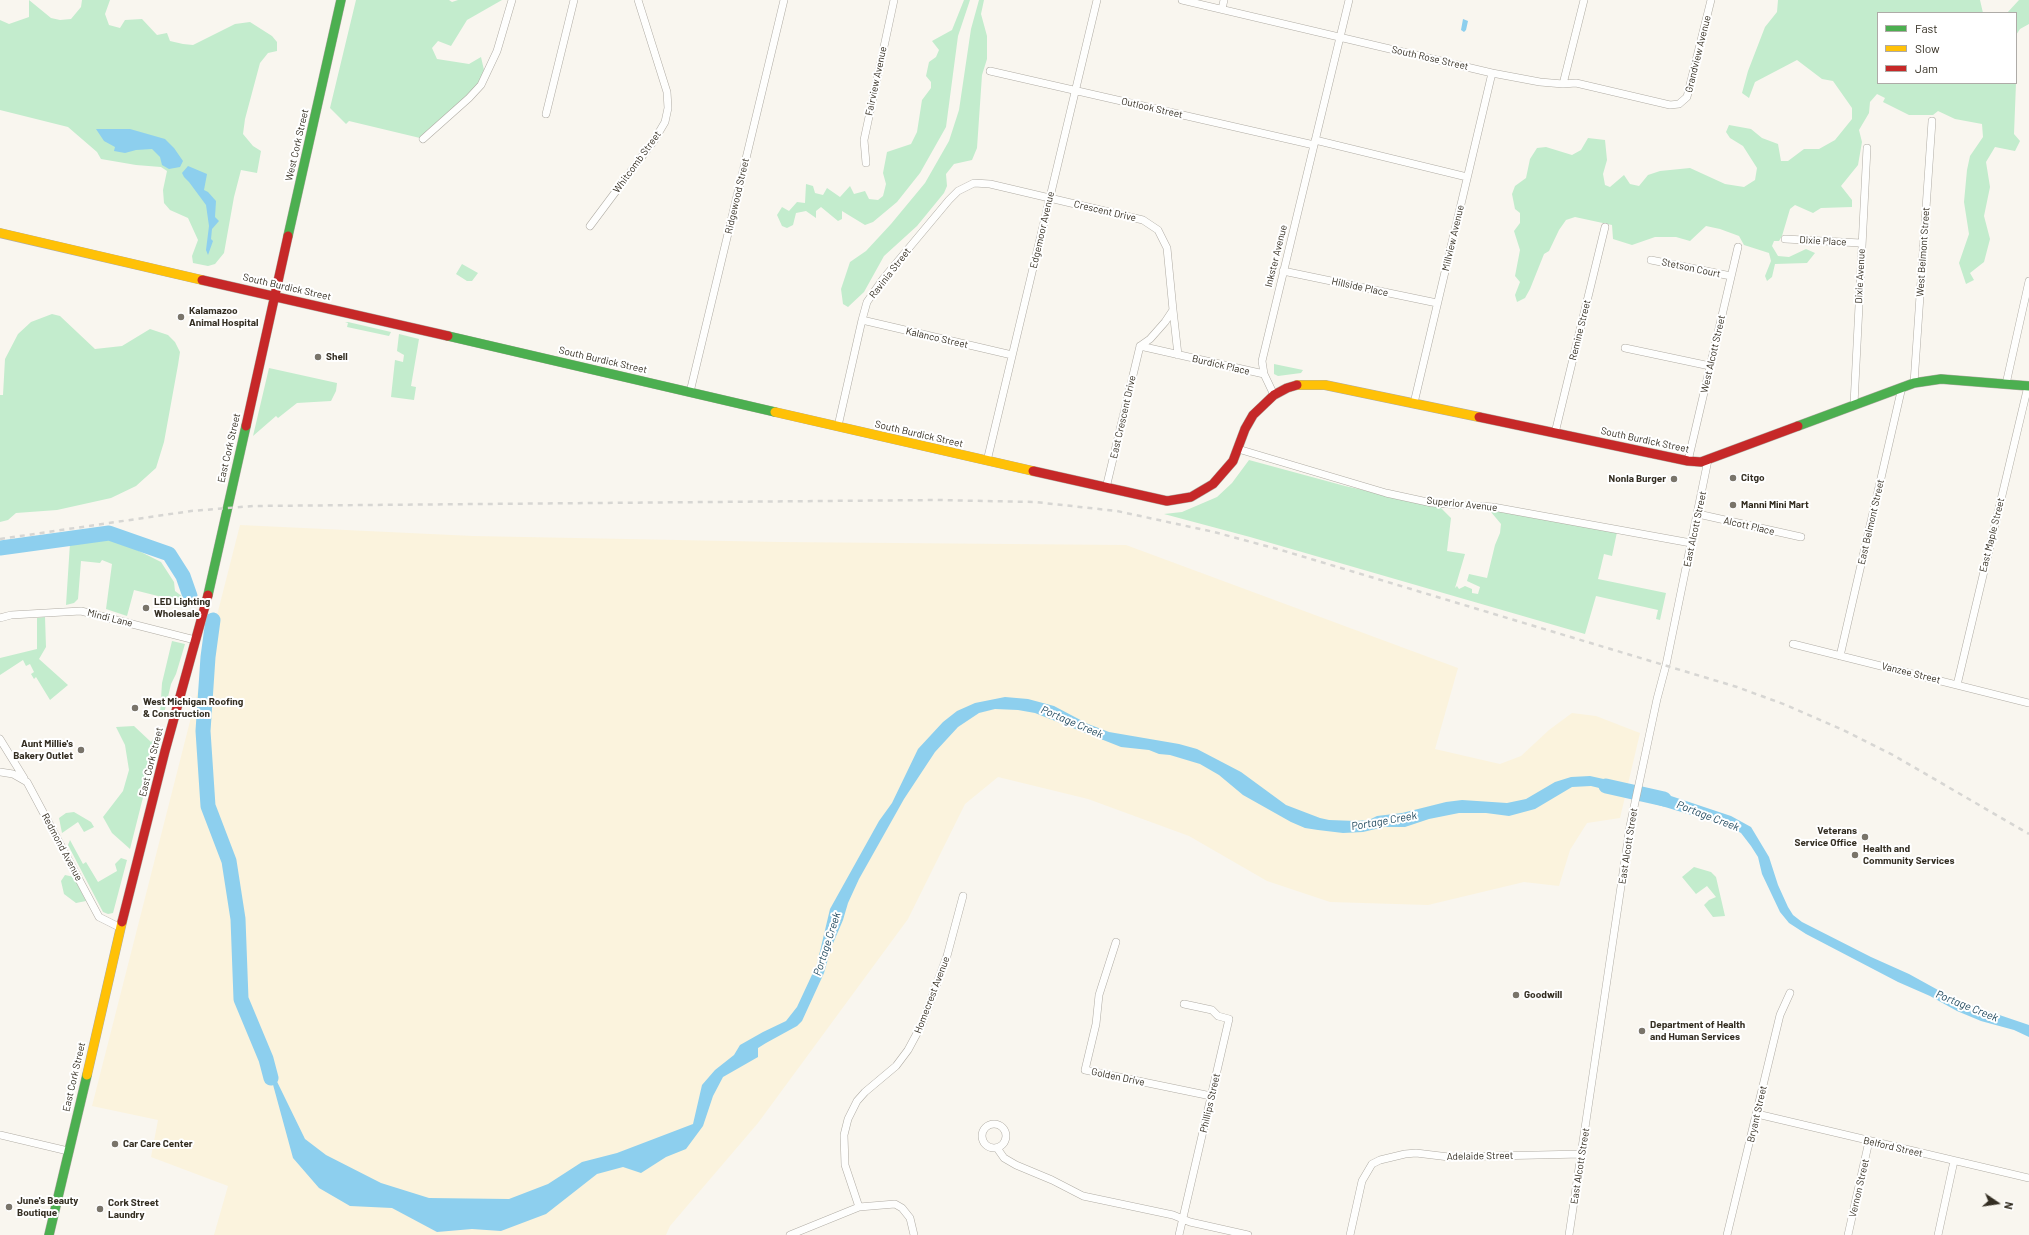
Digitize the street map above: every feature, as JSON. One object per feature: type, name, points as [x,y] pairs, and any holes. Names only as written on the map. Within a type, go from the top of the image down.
[{"type":"street","name":"West Cork Street","points":[[274,295],[341,0]]},
{"type":"street","points":[[423,140],[481,85],[497,51],[512,0]]},
{"type":"street","points":[[546,114],[574,0]]},
{"type":"street","name":"Whitcomb Street","points":[[590,226],[655,139],[665,122],[668,108],[667,92],[638,0]]},
{"type":"street","name":"Ridgewood Street","points":[[690,392],[784,0]]},
{"type":"street","name":"Fairview Avenue","points":[[866,163],[864,140],[894,0]]},
{"type":"street","name":"Edgemoor Avenue","points":[[987,461],[1097,0]]},
{"type":"street","name":"South Rose Street","points":[[1182,0],[1341,36],[1492,73],[1540,82],[1563,84],[1576,83],[1670,105],[1679,104]]},
{"type":"street","points":[[1222,9],[1224,0]]},
{"type":"street","name":"Inkster Avenue","points":[[1274,395],[1264,374],[1262,361],[1349,0]]},
{"type":"street","points":[[1563,84],[1584,0]]},
{"type":"street","name":"Grandview Avenue","points":[[1679,104],[1687,97],[1690,89],[1711,0]]},
{"type":"street","name":"Outlook Street","points":[[990,71],[1467,176]]},
{"type":"street","name":"Millview Avenue","points":[[1414,403],[1492,73]]},
{"type":"street","name":"West Belmont Street","points":[[1914,383],[1932,121]]},
{"type":"street","name":"Dixie Avenue","points":[[1854,404],[1866,148]]},
{"type":"street","name":"Crescent Drive","points":[[967,186],[974,183],[990,184],[1143,220],[1158,230],[1167,248],[1173,310]]},
{"type":"street","name":"Ravinia Street","points":[[838,426],[867,302],[883,279],[949,200],[967,186]]},
{"type":"street","name":"Remine Street","points":[[1555,432],[1605,227]]},
{"type":"street","name":"South Burdick Street","points":[[0,233],[274,295],[987,461],[1167,501],[1182,500],[1200,492],[1221,476],[1233,461],[1238,449]]},
{"type":"street","name":"Dixie Place","points":[[1785,239],[1861,243]]},
{"type":"street","name":"West Alcott Street","points":[[1688,461],[1738,247]]},
{"type":"street","name":"Stetson Court","points":[[1652,260],[1731,276]]},
{"type":"street","name":"Hillside Place","points":[[1283,271],[1437,303]]},
{"type":"street","points":[[2006,384],[2029,281]]},
{"type":"street","name":"East Cork Street","points":[[49,1235],[121,928],[165,751],[207,599],[274,295]]},
{"type":"street","points":[[1140,346],[1165,322],[1173,310]]},
{"type":"street","name":"Burdick Place","points":[[1173,310],[1178,355]]},
{"type":"street","name":"Kalanco Street","points":[[862,320],[1012,356]]},
{"type":"street","name":"Burdick Place","points":[[1140,346],[1264,374]]},
{"type":"street","name":"East Crescent Drive","points":[[1106,488],[1140,346]]},
{"type":"street","points":[[1625,348],[1710,366]]},
{"type":"street","name":"South Burdick Street","points":[[1274,395],[1286,388],[1313,384],[1414,403],[1688,461],[1708,460],[1854,404],[1914,383],[1941,379],[2029,386]]},
{"type":"street","name":"East Maple Street","points":[[1957,685],[2029,386]]},
{"type":"street","name":"East Belmont Street","points":[[1840,656],[1902,387]]},
{"type":"street","points":[[1238,449],[1245,429],[1253,415],[1274,395]]},
{"type":"street","name":"Superior Avenue","points":[[1238,449],[1386,493],[1432,503],[1493,507],[1691,543]]},
{"type":"street","name":"East Alcott Street","points":[[1569,1235],[1609,966],[1638,786],[1666,665],[1708,460]]},
{"type":"street","name":"Alcott Place","points":[[1698,514],[1801,537]]},
{"type":"street","name":"Mindi Lane","points":[[0,618],[11,615],[81,611],[195,640]]},
{"type":"street","name":"Vanzee Street","points":[[1793,644],[2029,703]]},
{"type":"street","points":[[0,739],[27,782]]},
{"type":"street","points":[[0,772],[13,774],[27,782]]},
{"type":"street","name":"Redmond Avenue","points":[[27,782],[99,917],[121,928]]},
{"type":"street","name":"Homecrest Avenue","points":[[859,1207],[845,1165],[844,1135],[848,1119],[857,1101],[896,1066],[908,1050],[922,1024],[947,956],[963,896]]},
{"type":"street","name":"Golden Drive","points":[[1116,942],[1099,995],[1096,1024],[1085,1070],[1211,1096]]},
{"type":"street","name":"Bryant Street","points":[[1727,1235],[1780,1015],[1790,993]]},
{"type":"street","name":"Phillips Street","points":[[1179,1235],[1230,1019],[1218,1016],[1212,1010],[1184,1004]]},
{"type":"street","name":"Belford Street","points":[[1757,1114],[2029,1178]]},
{"type":"street","points":[[0,1136],[68,1151]]},
{"type":"street","name":"Vernon Street","points":[[1848,1235],[1870,1141]]},
{"type":"street","points":[[997,1148],[1004,1158],[1016,1165],[1052,1180],[1060,1186],[1083,1196],[1183,1217],[1190,1222],[1248,1235]]},
{"type":"street","name":"Adelaide Street","points":[[1350,1235],[1362,1181],[1372,1164],[1380,1160],[1410,1154],[1449,1157],[1582,1154]]},
{"type":"street","points":[[1938,1235],[1954,1161]]},
{"type":"street","points":[[790,1235],[859,1207],[895,1204],[902,1208],[910,1218],[914,1235]]},
{"type":"shaded area","points":[[240,525],[473,536],[780,542],[1126,545],[1458,668],[1435,749],[1500,764],[1521,756],[1549,730],[1572,713],[1596,716],[1640,733],[1620,818],[1587,823],[1570,850],[1559,886],[1524,882],[1428,905],[1330,902],[1267,881],[1189,836],[1088,799],[998,777],[965,804],[908,919],[758,1123],[670,1226],[666,1235],[214,1235],[228,1186],[151,1157],[158,1120],[92,1106]]},
{"type":"green space","points":[[29,0],[51,18],[60,20],[71,19],[81,7],[82,0],[110,0],[105,14],[109,25],[120,28],[125,20],[142,19],[157,35],[167,33],[170,41],[183,44],[193,45],[235,24],[250,22],[272,36],[277,42],[277,51],[268,53],[260,63],[245,119],[243,134],[253,146],[261,151],[257,173],[241,170],[234,197],[224,253],[215,264],[208,266],[193,263],[192,256],[198,240],[188,218],[170,210],[164,203],[163,190],[167,171],[161,167],[136,165],[101,159],[97,152],[68,127],[0,110],[0,20],[9,24],[29,17]]},
{"type":"green space","points":[[356,0],[449,0],[452,2],[458,0],[502,0],[467,20],[451,46],[438,41],[432,48],[437,59],[469,64],[481,57],[484,70],[478,84],[466,97],[420,138],[349,121],[346,124],[330,108]]},
{"type":"green space","points":[[964,0],[970,0],[958,36],[946,127],[920,173],[897,202],[873,222],[865,225],[842,211],[842,219],[838,221],[821,207],[816,211],[816,218],[806,211],[796,213],[793,225],[787,228],[782,226],[777,215],[782,207],[789,211],[797,202],[805,203],[806,184],[813,186],[815,193],[823,195],[827,188],[840,197],[850,186],[854,194],[865,191],[869,199],[878,200],[883,196],[886,184],[883,173],[887,152],[911,144],[917,132],[922,100],[931,88],[931,82],[926,76],[929,62],[936,57],[939,50],[932,41],[952,30]]},
{"type":"green space","points":[[979,0],[984,0],[981,14],[987,36],[987,59],[982,75],[977,148],[972,160],[954,164],[946,174],[947,186],[944,193],[917,226],[884,256],[864,292],[848,307],[843,304],[841,289],[850,262],[866,251],[925,183],[949,141],[959,110],[971,29]]},
{"type":"green space","points":[[1778,0],[1980,0],[1983,12],[1877,12],[1877,84],[2016,84],[2014,134],[2020,141],[2015,151],[1995,147],[1986,162],[1990,187],[1984,216],[1990,239],[1984,262],[1970,273],[1974,280],[1966,284],[1959,263],[1969,234],[1964,202],[1967,170],[1970,156],[1983,137],[1982,124],[1955,119],[1938,111],[1933,115],[1909,115],[1883,102],[1885,98],[1877,94],[1870,102],[1869,113],[1859,130],[1862,142],[1858,165],[1841,186],[1852,200],[1852,207],[1821,208],[1813,213],[1795,205],[1790,209],[1782,236],[1779,241],[1774,241],[1772,246],[1778,256],[1789,257],[1806,249],[1815,253],[1807,263],[1775,264],[1772,277],[1767,281],[1765,276],[1771,261],[1769,253],[1744,245],[1739,236],[1720,229],[1706,226],[1690,241],[1676,237],[1655,237],[1632,245],[1613,239],[1612,225],[1575,217],[1566,220],[1559,230],[1549,251],[1544,254],[1525,298],[1517,302],[1515,295],[1520,282],[1515,276],[1520,250],[1514,231],[1520,223],[1520,213],[1515,209],[1512,194],[1515,186],[1526,178],[1530,159],[1537,148],[1546,147],[1572,155],[1581,150],[1588,138],[1605,140],[1607,160],[1603,174],[1605,185],[1610,187],[1624,175],[1630,184],[1639,186],[1648,175],[1660,171],[1690,168],[1725,184],[1744,187],[1755,180],[1757,168],[1743,146],[1730,138],[1726,132],[1729,125],[1751,129],[1762,138],[1778,144],[1781,161],[1788,161],[1804,149],[1819,149],[1835,140],[1852,119],[1852,108],[1833,81],[1822,79],[1797,60],[1755,82],[1749,98],[1742,93],[1748,71],[1765,27],[1777,12]]},
{"type":"green space","points":[[2019,0],[2029,0],[2029,24],[2020,29],[2017,34],[2017,12],[2008,12]]},
{"type":"green space","points":[[462,264],[478,273],[472,281],[467,281],[456,274]]},
{"type":"green space","points":[[52,314],[60,316],[95,349],[122,346],[150,329],[168,335],[175,342],[180,352],[164,442],[156,468],[136,486],[111,498],[57,510],[16,513],[8,520],[0,522],[0,395],[3,395],[5,359],[18,334],[31,322]]},
{"type":"green space","points":[[348,322],[391,332],[389,336],[347,327],[348,323],[345,323]]},
{"type":"green space","points":[[399,334],[419,339],[411,386],[416,387],[414,400],[391,397],[395,360],[403,362],[404,355],[397,351]]},
{"type":"green space","points":[[1274,364],[1303,370],[1301,373],[1278,376],[1274,374]]},
{"type":"green space","points":[[269,368],[337,383],[336,391],[331,401],[297,403],[278,418],[276,416],[253,436]]},
{"type":"green space","points":[[1249,460],[1345,486],[1440,507],[1451,518],[1447,551],[1465,554],[1455,588],[1457,586],[1459,589],[1465,586],[1472,589],[1472,593],[1478,594],[1480,587],[1467,581],[1469,574],[1487,578],[1495,545],[1500,533],[1501,524],[1491,512],[1491,508],[1617,532],[1612,556],[1604,554],[1598,579],[1666,593],[1660,620],[1656,619],[1658,610],[1596,596],[1585,634],[1250,537],[1164,514],[1182,512],[1217,497],[1232,483]]},
{"type":"green space","points":[[109,537],[136,547],[137,550],[161,562],[174,582],[175,591],[183,597],[181,600],[174,600],[134,590],[127,616],[106,609],[112,564],[102,560],[100,563],[81,561],[78,599],[74,603],[66,605],[70,543]]},
{"type":"green space","points":[[45,617],[46,647],[39,659],[68,685],[50,700],[36,677],[34,679],[31,674],[34,672],[30,664],[26,666],[23,660],[0,675],[0,658],[37,649],[37,618]]},
{"type":"green space","points":[[172,641],[185,644],[176,674],[171,684],[163,718],[160,714],[162,683]]},
{"type":"green space","points":[[134,726],[151,742],[160,730],[130,849],[112,833],[103,817],[123,791],[129,770],[125,745],[116,727]]},
{"type":"green space","points":[[74,812],[91,822],[94,827],[84,832],[78,822],[62,833],[59,818],[66,813]]},
{"type":"green space","points":[[70,840],[83,864],[86,862],[98,882],[117,871],[115,864],[121,858],[127,860],[113,913],[108,914],[103,912],[68,845]]},
{"type":"green space","points":[[1694,867],[1711,872],[1716,877],[1725,916],[1713,917],[1704,905],[1709,900],[1716,897],[1707,886],[1696,894],[1682,877]]},
{"type":"green space","points":[[65,875],[74,877],[86,901],[76,903],[64,894],[61,881]]},
{"type":"water","points":[[1463,19],[1468,21],[1464,32],[1461,30]]},
{"type":"water","points":[[96,129],[130,129],[165,139],[174,148],[183,161],[180,167],[169,169],[162,165],[160,157],[152,149],[136,150],[125,153],[114,151],[115,147],[104,141]]},
{"type":"water","points":[[188,166],[207,174],[204,190],[208,192],[216,201],[215,217],[219,221],[212,229],[211,239],[213,241],[208,255],[206,250],[209,226],[206,205],[182,173]]},
{"type":"water","points":[[1005,697],[1028,699],[1054,706],[1088,724],[1109,732],[1179,744],[1197,749],[1241,772],[1286,805],[1329,820],[1369,820],[1377,816],[1402,813],[1446,802],[1462,800],[1507,803],[1526,799],[1555,782],[1571,777],[1590,776],[1626,784],[1624,794],[1591,786],[1572,787],[1535,809],[1509,816],[1486,813],[1459,813],[1429,819],[1405,827],[1384,827],[1363,832],[1343,833],[1305,828],[1291,822],[1243,795],[1219,775],[1200,764],[1170,755],[1159,754],[1149,750],[1121,747],[1035,713],[1018,710],[995,709],[979,713],[958,727],[935,752],[904,799],[859,879],[831,948],[824,973],[802,1021],[797,1026],[758,1048],[758,1057],[723,1077],[713,1096],[703,1126],[686,1149],[666,1157],[641,1173],[623,1167],[597,1174],[546,1214],[501,1231],[472,1229],[437,1232],[392,1208],[350,1206],[319,1188],[293,1158],[266,1059],[305,1139],[326,1155],[381,1183],[429,1198],[509,1199],[548,1184],[582,1162],[617,1153],[693,1124],[702,1085],[715,1070],[734,1055],[740,1045],[786,1021],[797,1007],[817,964],[830,909],[879,821],[892,803],[918,749],[943,722],[957,711],[975,703]]},
{"type":"water","points":[[1647,788],[1731,816],[1751,827],[1769,857],[1778,885],[1788,907],[1793,915],[1802,922],[1871,957],[1909,974],[1958,1001],[2029,1025],[2029,1037],[2014,1030],[1981,1021],[1957,1011],[1806,934],[1789,923],[1780,912],[1762,874],[1758,857],[1741,833],[1728,826],[1655,804],[1645,799]]},
{"type":"waterway","points":[[0,548],[109,533],[169,554],[183,576],[190,596]]},
{"type":"waterway","points":[[213,620],[208,657],[203,731],[208,806],[229,861],[238,919],[241,999],[266,1059],[271,1078]]},
{"type":"waterway","name":"Portage Creek","points":[[1606,786],[1664,799]]},
{"type":"railway","points":[[0,539],[191,511],[253,506],[937,500],[1035,502],[1117,511],[1214,532],[1281,550],[1737,687],[1786,705],[1843,730],[1893,755],[2029,834]]},
{"type":"traffic: fast","points":[[288,236],[341,0]]},
{"type":"traffic: fast","points":[[448,336],[775,412]]},
{"type":"traffic: fast","points":[[1798,426],[1914,383],[1941,379],[2029,386]]},
{"type":"traffic: fast","points":[[208,595],[246,426]]},
{"type":"traffic: fast","points":[[49,1235],[87,1075]]},
{"type":"traffic: slow","points":[[0,233],[202,280]]},
{"type":"traffic: slow","points":[[1297,385],[1325,385],[1479,417]]},
{"type":"traffic: slow","points":[[775,412],[1033,471]]},
{"type":"traffic: slow","points":[[87,1075],[122,922]]},
{"type":"traffic: jam","points":[[246,426],[288,236]]},
{"type":"traffic: jam","points":[[202,280],[448,336]]},
{"type":"traffic: jam","points":[[1033,471],[1167,501],[1191,497],[1213,484],[1233,461],[1245,429],[1253,415],[1274,395],[1287,388],[1297,385]]},
{"type":"traffic: jam","points":[[1479,417],[1688,461],[1701,462],[1798,426]]},
{"type":"traffic: jam","points":[[122,922],[165,751],[208,595]]},
{"type":"place","name":"Kalamazoo Animal Hospital","points":[[181,317]]},
{"type":"place","name":"Shell","points":[[318,357]]},
{"type":"place","name":"Citgo","points":[[1733,478]]},
{"type":"place","name":"Nonla Burger","points":[[1674,479]]},
{"type":"place","name":"Manni Mini Mart","points":[[1733,505]]},
{"type":"place","name":"LED Lighting Wholesale","points":[[146,608]]},
{"type":"place","name":"West Michigan Roofing & Construction","points":[[135,708]]},
{"type":"place","name":"Aunt Millie's Bakery Outlet","points":[[81,750]]},
{"type":"place","name":"Veterans Service Office","points":[[1865,837]]},
{"type":"place","name":"Health and Community Services","points":[[1855,855]]},
{"type":"place","name":"Goodwill","points":[[1516,995]]},
{"type":"place","name":"Department of Health and Human Services","points":[[1642,1031]]},
{"type":"place","name":"Car Care Center","points":[[115,1144]]},
{"type":"place","name":"June's Beauty Boutique","points":[[9,1207]]},
{"type":"place","name":"Cork Street Laundry","points":[[100,1209]]}]
